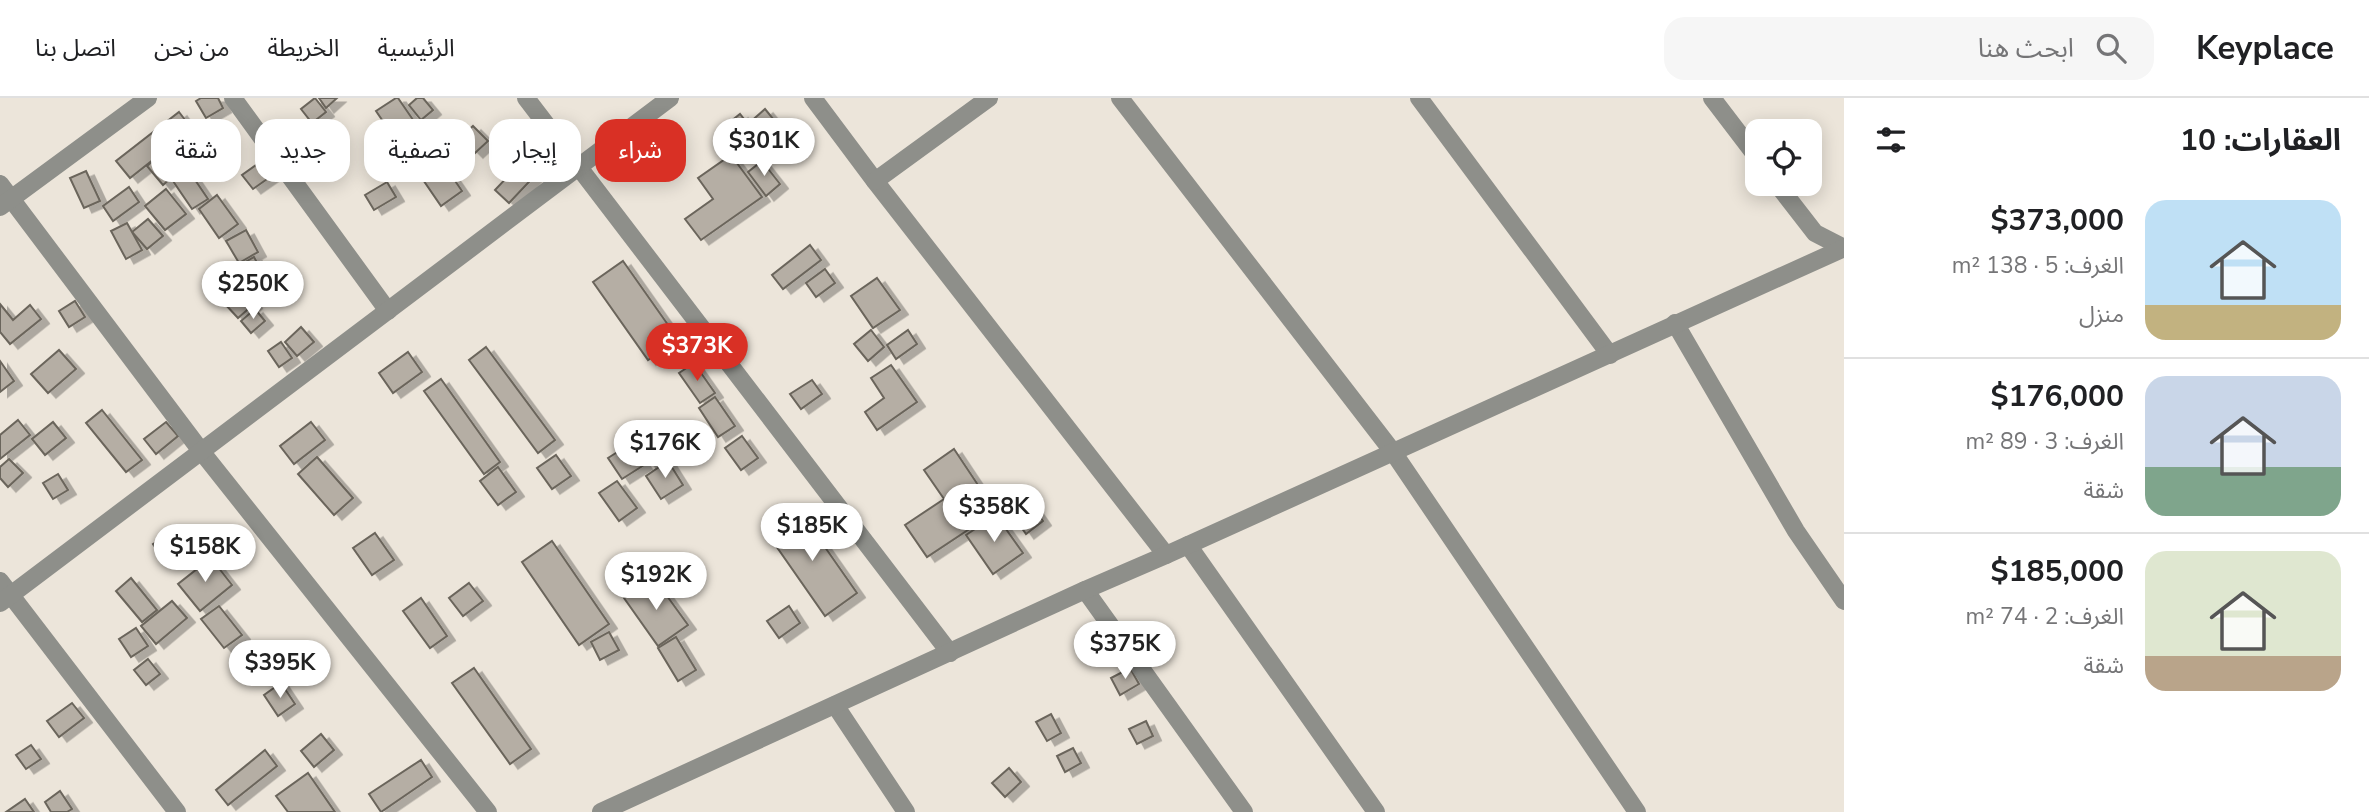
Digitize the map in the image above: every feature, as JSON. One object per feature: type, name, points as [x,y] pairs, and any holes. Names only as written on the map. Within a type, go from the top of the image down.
[{"type":"street","points":[[6,203],[148,98]]},
{"type":"street","points":[[233,98],[388,311]]},
{"type":"street","points":[[526,98],[541,119]]},
{"type":"street","points":[[581,165],[670,98]]},
{"type":"street","points":[[813,98],[1167,555]]},
{"type":"street","points":[[875,181],[989,98]]},
{"type":"street","points":[[1120,98],[1393,452],[1637,812]]},
{"type":"street","points":[[1419,98],[1610,355]]},
{"type":"street","points":[[1712,98],[1745,141]]},
{"type":"street","points":[[581,173],[950,653]]},
{"type":"street","points":[[177,812],[4,593],[201,452],[558,182]]},
{"type":"street","points":[[0,184],[6,203],[488,812]]},
{"type":"street","points":[[1786,196],[1815,233],[1844,248]]},
{"type":"street","points":[[601,812],[1085,590],[1844,248]]},
{"type":"street","points":[[1675,323],[1796,531],[1844,601]]},
{"type":"street","points":[[1188,545],[1376,812]]},
{"type":"street","points":[[1085,590],[1244,812]]},
{"type":"street","points":[[835,705],[906,812]]},
{"type":"building","points":[[201,98],[218,98],[223,108],[206,118],[196,101]]},
{"type":"building","points":[[315,98],[326,112],[317,119],[309,119],[301,109]]},
{"type":"building","points":[[319,98],[337,98],[326,108]]},
{"type":"building","points":[[398,98],[412,119],[381,119],[376,111]]},
{"type":"building","points":[[417,98],[423,98],[433,110],[420,119],[409,105]]},
{"type":"building","points":[[765,109],[779,126],[742,157],[720,130],[740,114],[748,124]]},
{"type":"building","points":[[179,112],[184,119],[170,119]]},
{"type":"building","points":[[475,128],[488,141],[475,153]]},
{"type":"building","points":[[151,134],[151,161],[130,178],[116,161]]},
{"type":"building","points":[[731,155],[762,197],[701,240],[685,219],[713,199],[698,178]]},
{"type":"building","points":[[762,161],[780,184],[766,196],[748,172]]},
{"type":"building","points":[[255,166],[255,182],[263,182],[253,189],[242,175]]},
{"type":"building","points":[[86,171],[100,201],[84,208],[70,178]]},
{"type":"building","points":[[174,182],[196,182],[208,199],[192,209]]},
{"type":"building","points":[[387,182],[396,197],[374,210],[365,195]]},
{"type":"building","points":[[425,182],[456,182],[462,191],[441,206]]},
{"type":"building","points":[[503,182],[529,182],[509,203],[495,190]]},
{"type":"building","points":[[129,187],[139,202],[113,221],[103,206]]},
{"type":"building","points":[[166,189],[186,214],[165,230],[145,206]]},
{"type":"building","points":[[217,195],[238,224],[219,238],[199,209]]},
{"type":"building","points":[[148,219],[163,236],[147,249],[132,232]]},
{"type":"building","points":[[127,223],[142,250],[126,259],[111,231]]},
{"type":"building","points":[[246,230],[258,252],[239,263],[226,241]]},
{"type":"building","points":[[810,245],[821,260],[783,289],[772,275]]},
{"type":"building","points":[[254,257],[261,270],[244,279],[237,267]]},
{"type":"building","points":[[623,261],[678,339],[648,360],[593,282]]},
{"type":"building","points":[[825,269],[835,283],[816,297],[806,283]]},
{"type":"building","points":[[877,278],[900,310],[873,328],[851,296]]},
{"type":"building","points":[[241,290],[254,304],[238,318],[225,304]]},
{"type":"building","points":[[75,301],[85,317],[69,327],[59,311]]},
{"type":"building","points":[[0,304],[13,320],[30,305],[41,319],[10,344],[0,332]]},
{"type":"building","points":[[255,309],[265,321],[251,333],[241,321]]},
{"type":"building","points":[[301,327],[314,342],[297,356],[285,342]]},
{"type":"building","points":[[871,330],[884,347],[868,361],[854,344]]},
{"type":"building","points":[[908,330],[917,344],[896,359],[887,345]]},
{"type":"building","points":[[281,342],[292,358],[279,367],[268,351]]},
{"type":"building","points":[[486,347],[555,440],[538,453],[469,360]]},
{"type":"building","points":[[59,350],[76,369],[48,393],[31,374]]},
{"type":"building","points":[[408,352],[422,372],[393,393],[379,373]]},
{"type":"building","points":[[0,361],[14,381],[0,392]]},
{"type":"building","points":[[694,363],[715,393],[700,403],[679,373]]},
{"type":"building","points":[[891,365],[917,402],[877,430],[865,412],[884,398],[871,378]]},
{"type":"building","points":[[441,379],[500,462],[484,474],[424,391]]},
{"type":"building","points":[[812,380],[822,394],[801,409],[790,394]]},
{"type":"building","points":[[715,397],[735,426],[718,437],[699,408]]},
{"type":"building","points":[[102,410],[142,460],[126,472],[86,423]]},
{"type":"building","points":[[18,420],[30,435],[0,459],[0,435]]},
{"type":"building","points":[[53,422],[66,438],[45,455],[32,439]]},
{"type":"building","points":[[166,422],[178,436],[156,454],[144,439]]},
{"type":"building","points":[[311,422],[325,440],[294,464],[280,446]]},
{"type":"building","points":[[662,430],[673,448],[648,463],[637,444]]},
{"type":"building","points":[[742,436],[758,458],[741,470],[725,448]]},
{"type":"building","points":[[630,444],[644,465],[622,479],[608,458]]},
{"type":"building","points":[[954,449],[986,497],[979,502],[989,516],[927,557],[905,525],[944,499],[924,470]]},
{"type":"building","points":[[556,455],[571,476],[552,489],[537,468]]},
{"type":"building","points":[[317,457],[353,498],[334,515],[298,474]]},
{"type":"building","points":[[9,459],[23,473],[8,487],[0,478],[0,467]]},
{"type":"building","points":[[668,461],[683,485],[661,499],[646,476]]},
{"type":"building","points":[[498,467],[516,492],[498,505],[480,481]]},
{"type":"building","points":[[58,474],[68,490],[53,499],[43,483]]},
{"type":"building","points":[[617,481],[637,508],[619,521],[599,493]]},
{"type":"building","points":[[1019,490],[1031,504],[1014,517],[1003,503]]},
{"type":"building","points":[[1034,508],[1043,521],[1026,534],[1017,521]]},
{"type":"building","points":[[799,510],[857,593],[825,616],[767,533]]},
{"type":"building","points":[[996,515],[1023,553],[993,574],[966,535]]},
{"type":"building","points":[[375,533],[394,560],[372,575],[353,548]]},
{"type":"building","points":[[170,534],[178,548],[161,557],[153,544]]},
{"type":"building","points":[[552,541],[609,624],[579,645],[522,562]]},
{"type":"building","points":[[211,558],[232,585],[200,611],[178,584]]},
{"type":"building","points":[[131,578],[157,610],[142,622],[116,591]]},
{"type":"building","points":[[654,578],[688,625],[658,646],[624,598]]},
{"type":"building","points":[[469,583],[483,601],[463,616],[449,598]]},
{"type":"building","points":[[421,598],[447,636],[430,648],[403,611]]},
{"type":"building","points":[[172,601],[187,618],[156,644],[141,626]]},
{"type":"building","points":[[219,606],[242,635],[224,648],[201,619]]},
{"type":"building","points":[[789,606],[800,623],[779,638],[767,621]]},
{"type":"building","points":[[136,628],[148,646],[131,657],[119,639]]},
{"type":"building","points":[[609,632],[619,650],[600,660],[591,642]]},
{"type":"building","points":[[676,637],[696,670],[678,681],[658,648]]},
{"type":"building","points":[[148,659],[160,674],[146,685],[134,670]]},
{"type":"building","points":[[474,668],[531,749],[510,764],[452,683]]},
{"type":"building","points":[[1130,668],[1139,684],[1120,695],[1111,678]]},
{"type":"building","points":[[281,683],[295,704],[278,716],[264,695]]},
{"type":"building","points":[[72,703],[84,718],[59,737],[47,721]]},
{"type":"building","points":[[1051,714],[1061,733],[1047,741],[1036,722]]},
{"type":"building","points":[[1146,721],[1153,736],[1137,744],[1129,729]]},
{"type":"building","points":[[321,734],[334,750],[314,767],[301,751]]},
{"type":"building","points":[[31,745],[41,759],[26,769],[16,755]]},
{"type":"building","points":[[1073,748],[1081,763],[1065,772],[1057,756]]},
{"type":"building","points":[[265,750],[277,766],[228,805],[216,790]]},
{"type":"building","points":[[421,760],[432,777],[381,812],[369,794]]},
{"type":"building","points":[[1009,768],[1021,782],[1005,797],[992,783]]},
{"type":"building","points":[[308,773],[335,812],[288,812],[276,796]]},
{"type":"building","points":[[60,791],[72,809],[67,812],[51,812],[45,802]]},
{"type":"building","points":[[25,799],[34,812],[6,812]]}]
